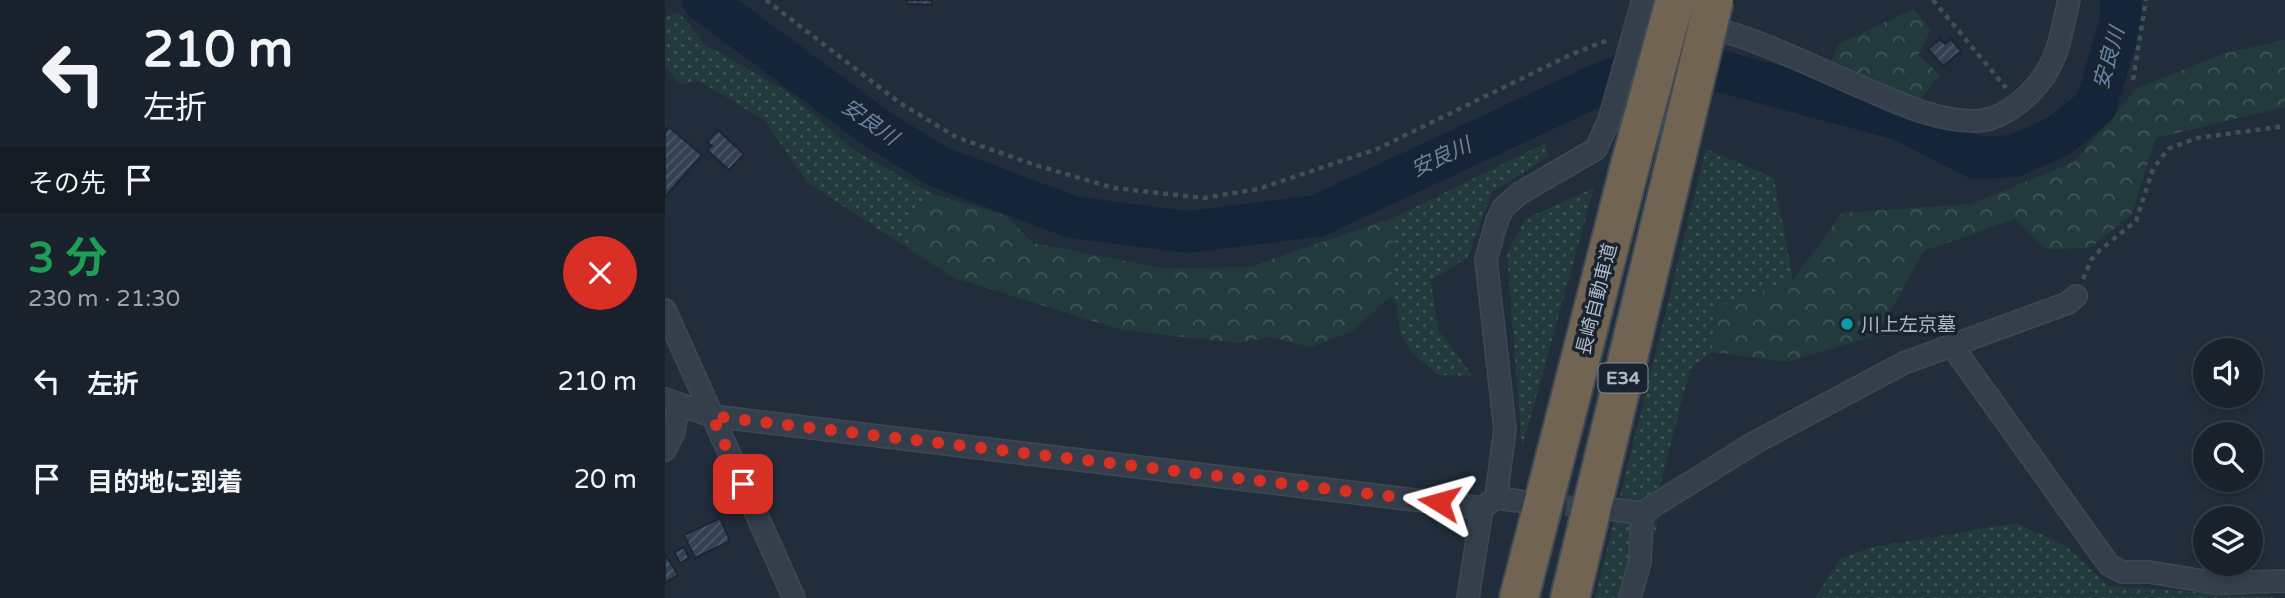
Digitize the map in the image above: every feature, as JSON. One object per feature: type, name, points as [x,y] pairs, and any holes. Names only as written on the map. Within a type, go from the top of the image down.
[{"type":"highway","name":"長崎自動車道","points":[[1519,598],[1675,0]]},
{"type":"highway","name":"E34","points":[[1570,598],[1714,0]]},
{"type":"street","points":[[1468,598],[1505,429],[1486,259],[1497,221],[1503,208],[1520,193],[1596,149],[1609,120],[1643,0]]},
{"type":"street","points":[[1633,33],[1648,26],[1697,25],[1726,31],[1779,50],[1916,111],[1945,118],[1978,121],[2024,100],[2049,69],[2061,41],[2069,0]]},
{"type":"street","points":[[1616,510],[1642,513],[1754,443],[1904,363],[2068,303],[2076,296]]},
{"type":"street","points":[[665,310],[794,598]]},
{"type":"street","points":[[1951,346],[2109,565],[2122,572],[2149,572],[2216,583],[2285,581]]},
{"type":"street","points":[[665,450],[674,432],[671,402],[712,416],[1489,503],[1519,501]]},
{"type":"street","points":[[1630,598],[1640,561],[1642,513]]},
{"type":"path","points":[[766,0],[900,103],[956,137],[1035,165],[1114,188],[1204,198],[1258,189],[1377,149],[1572,54],[1633,33]]},
{"type":"path","points":[[1933,0],[2008,91],[2024,100]]},
{"type":"path","points":[[2133,80],[2146,0]]},
{"type":"path","points":[[2076,296],[2091,260],[2136,221],[2153,169],[2168,149],[2197,138],[2285,126]]},
{"type":"green space","points":[[1914,9],[1931,30],[1918,55],[1940,75],[1919,101],[1831,63],[1838,44]]},
{"type":"green space","points":[[678,12],[706,45],[786,91],[855,151],[933,194],[913,212],[911,250],[808,183],[764,120],[701,82],[680,84],[665,66],[665,18]]},
{"type":"green space","points":[[2285,40],[2285,107],[2156,138],[2131,215],[2090,248],[2046,249],[2015,219],[1924,251],[1877,335],[1787,362],[1712,352],[1718,307],[1793,280],[1842,213],[1971,204],[2074,162],[2136,89],[2222,54]]},
{"type":"green space","points":[[1546,143],[1548,157],[1492,192],[1468,257],[1431,280],[1438,330],[1473,376],[1438,375],[1411,352],[1400,333],[1397,306],[1391,296],[1395,217]]},
{"type":"green space","points":[[1706,149],[1774,178],[1793,280],[1718,307],[1712,352],[1690,369],[1659,490],[1660,513],[1639,598],[1595,598]]},
{"type":"green space","points":[[1594,188],[1522,448],[1507,253],[1525,219]]},
{"type":"green space","points":[[933,194],[1005,215],[1033,243],[1162,268],[1250,267],[1395,217],[1391,296],[1351,332],[1310,347],[1271,337],[1238,343],[1122,330],[952,277],[911,250],[913,212]]},
{"type":"green space","points":[[2017,523],[2067,547],[2108,586],[2285,598],[1815,598],[1841,558],[1873,547]]},
{"type":"building","points":[[907,0],[932,0],[932,5],[907,4]]},
{"type":"building","points":[[1940,39],[1945,44],[1951,39],[1961,51],[1943,66],[1928,49]]},
{"type":"building","points":[[669,127],[702,155],[665,197],[665,132]]},
{"type":"building","points":[[718,130],[744,154],[729,170],[707,150],[712,146],[707,142]]},
{"type":"building","points":[[720,518],[730,541],[695,558],[684,535]]},
{"type":"building","points":[[684,547],[689,558],[680,563],[674,552]]},
{"type":"building","points":[[665,554],[678,575],[665,583]]},
{"type":"waterway","name":"安良川","points":[[703,0],[876,128],[937,166],[1072,217],[1187,232],[1317,216],[1600,84],[1664,59],[1902,120],[1976,158],[2014,156],[2059,136],[2096,106],[2121,20],[2121,0]]},
{"type":"tunnel","points":[[1535,502],[1600,509]]},
{"type":"place","name":"川上左京墓","points":[[1847,324]]},
{"type":"route","points":[[743,484],[712,416],[1439,502]]}]
